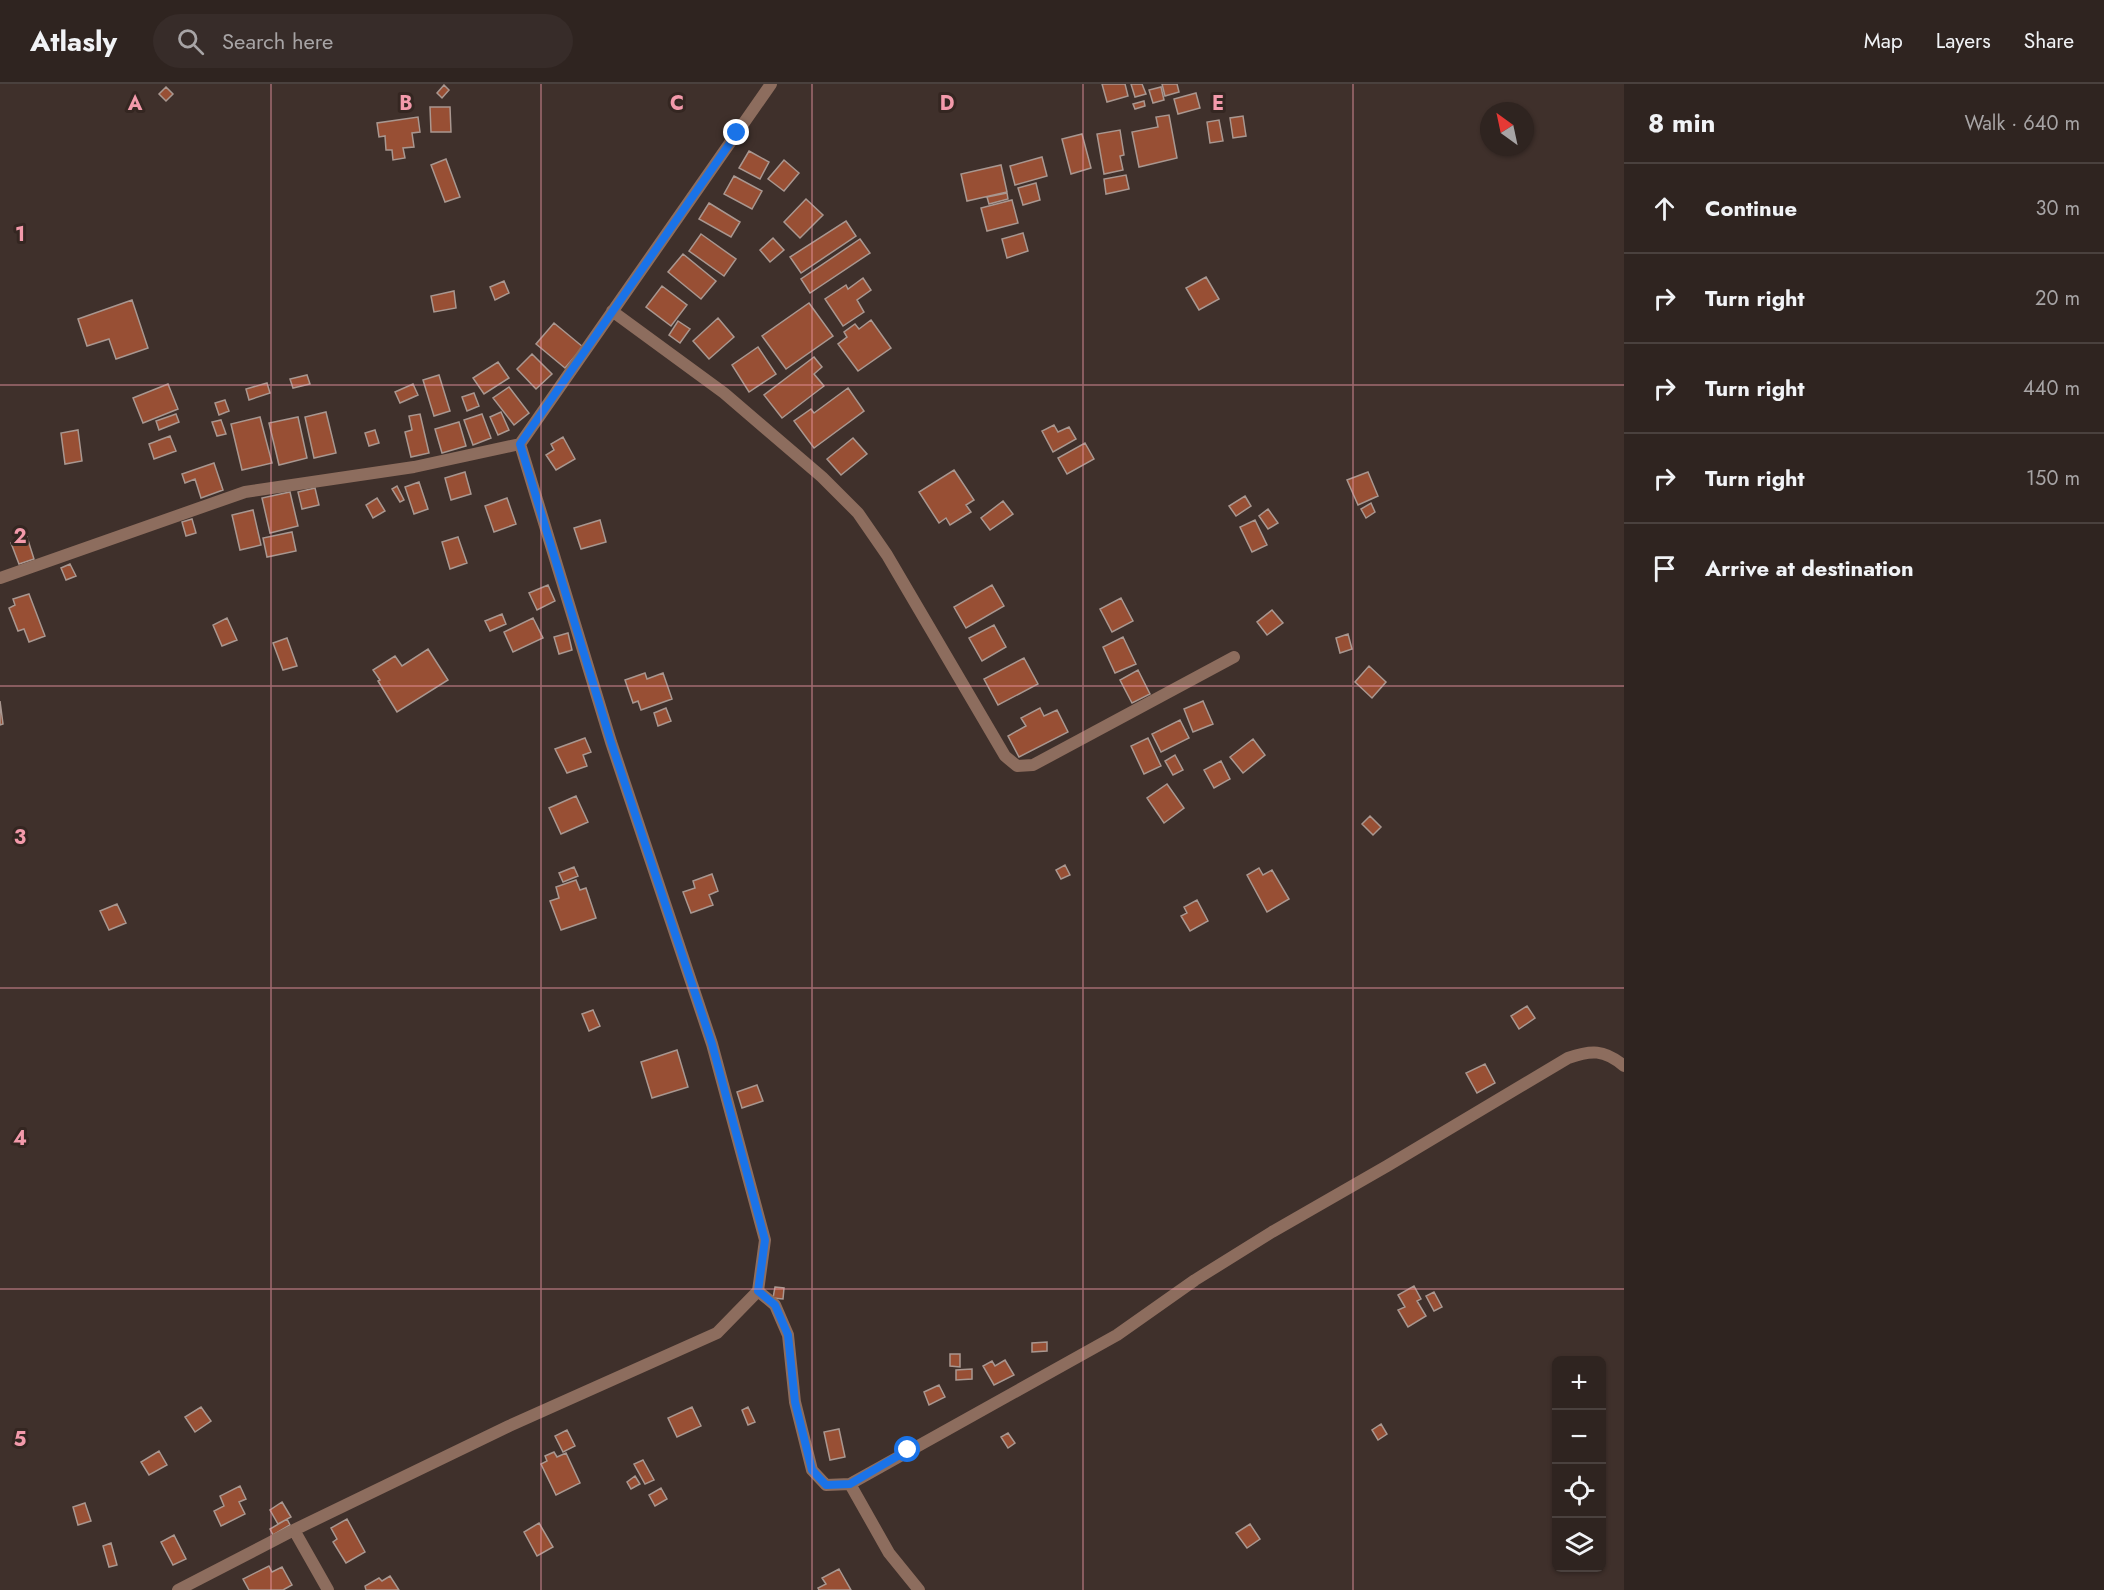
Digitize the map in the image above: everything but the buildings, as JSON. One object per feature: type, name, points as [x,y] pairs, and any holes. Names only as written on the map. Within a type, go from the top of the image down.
[{"type":"street","points":[[0,578],[245,492],[414,466],[520,444],[771,84]]},
{"type":"street","points":[[612,311],[724,393],[822,477],[858,513],[887,555],[1005,756],[1017,766],[1033,765],[1233,657]]},
{"type":"street","points":[[178,1590],[294,1530],[509,1426],[717,1333],[758,1291],[765,1240],[712,1044],[611,742],[520,444]]},
{"type":"street","points":[[758,1291],[775,1305],[788,1335],[795,1402],[812,1470],[826,1485],[850,1484],[1118,1335],[1195,1280],[1272,1232],[1568,1058],[1587,1051],[1602,1053],[1624,1066]]},
{"type":"street","points":[[850,1484],[889,1553],[919,1590]]},
{"type":"street","points":[[294,1530],[328,1590]]},
{"type":"route","points":[[737,133],[520,444],[611,742],[712,1044],[765,1240],[758,1291],[775,1305],[788,1335],[795,1402],[812,1470],[826,1485],[850,1484],[908,1450]]}]
